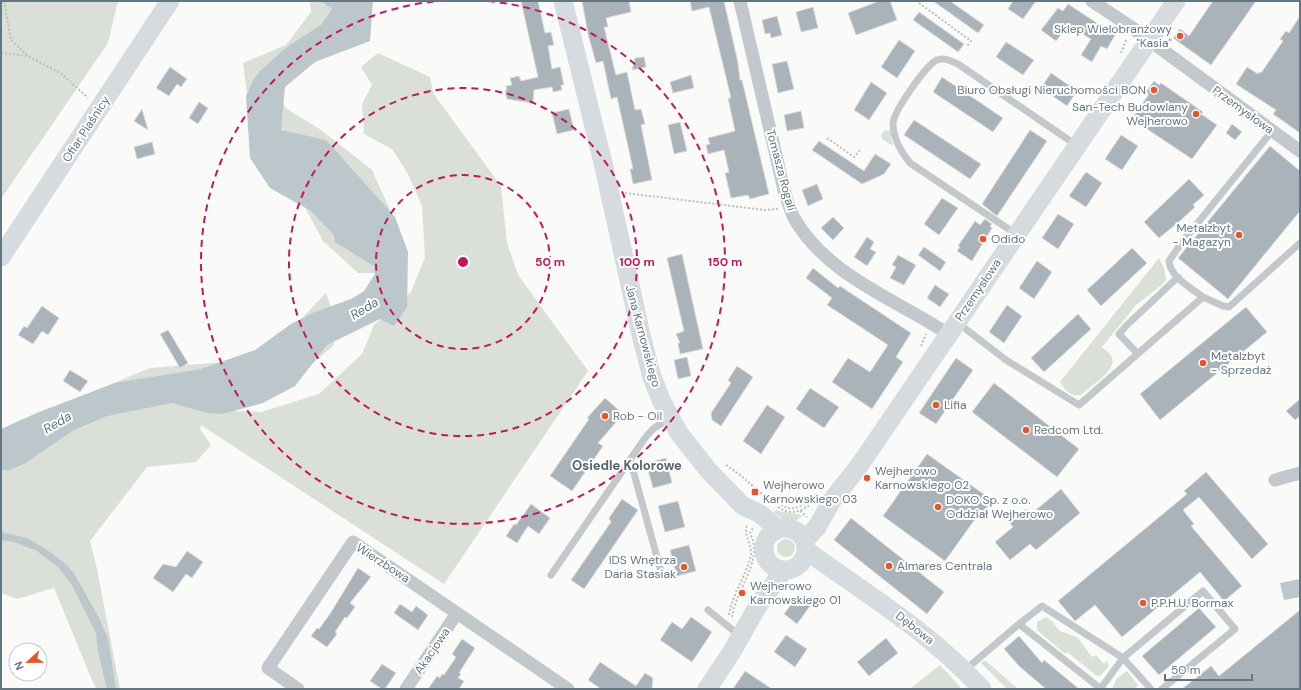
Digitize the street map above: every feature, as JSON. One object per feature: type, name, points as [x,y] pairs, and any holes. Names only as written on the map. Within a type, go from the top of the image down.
[{"type":"main road","name":"Ofiar Piaśnicy","points":[[1,257],[170,1]]},
{"type":"main road","name":"Jana Karnowskiego","points":[[563,1],[610,193],[651,374],[670,417],[698,458],[743,506],[750,522],[786,543]]},
{"type":"main road","name":"Przemysłowa","points":[[707,689],[732,631],[758,604],[786,543],[820,522],[827,495],[859,466],[1176,1]]},
{"type":"main road","name":"Dębowa","points":[[786,543],[841,575],[900,615],[964,670],[982,689]]},
{"type":"street","name":"Tomasza Rogali","points":[[740,1],[784,190],[789,206],[802,231],[827,258],[873,290],[932,323],[952,328]]},
{"type":"street","points":[[1092,1],[1149,40]]},
{"type":"street","name":"Przemysłowa","points":[[1149,40],[1300,151]]},
{"type":"street","points":[[1275,480],[1300,473]]},
{"type":"street","name":"Wierzbowa","points":[[298,689],[268,668],[353,542],[568,689]]},
{"type":"street","name":"Akacjowa","points":[[406,689],[457,613]]},
{"type":"lane","points":[[1016,234],[910,163],[903,154],[893,125],[895,115],[925,70],[939,59],[945,59],[958,64],[1077,145]]},
{"type":"lane","points":[[1272,131],[1180,245],[1169,261],[1172,270],[1178,277],[1203,297],[1223,306],[1229,307],[1300,242]]},
{"type":"lane","points":[[1137,353],[1119,334],[1126,325],[1178,277]]},
{"type":"lane","points":[[952,328],[1079,405],[1203,297]]},
{"type":"lane","points":[[551,576],[652,429],[670,417]]},
{"type":"lane","points":[[627,465],[633,470],[662,575]]},
{"type":"lane","points":[[1019,624],[1101,689],[1123,658],[1203,591],[1235,629],[1162,689]]},
{"type":"lane","points":[[964,670],[1042,606],[1123,658],[1151,689]]},
{"type":"lane","points":[[708,610],[732,631]]},
{"type":"path","points":[[4,1],[11,40],[28,56],[62,74],[88,98]]},
{"type":"path","points":[[918,3],[971,41],[967,46]]},
{"type":"path","points":[[1120,56],[1128,33]]},
{"type":"path","points":[[1,53],[28,56]]},
{"type":"path","points":[[827,138],[854,157],[860,150]]},
{"type":"path","points":[[610,193],[618,192],[765,210],[789,206]]},
{"type":"path","points":[[920,352],[924,337],[932,323]]},
{"type":"path","points":[[720,463],[740,475],[776,506]]},
{"type":"path","points":[[767,504],[772,498],[782,507],[790,509],[827,495]]},
{"type":"path","points":[[732,631],[735,601],[754,557],[754,545],[750,533],[786,543],[800,511]]},
{"type":"path","points":[[732,631],[731,604],[751,554],[750,543],[746,531],[748,524]]},
{"type":"shaded area","points":[[1,1],[118,1],[108,43],[1,199]]},
{"type":"shaded area","points":[[310,1],[348,1],[264,77],[287,109],[321,130],[372,170],[395,221],[387,273],[358,273],[323,241],[284,168],[255,155],[243,63],[286,45],[311,12]]},
{"type":"shaded area","points":[[378,53],[430,77],[433,93],[501,186],[507,243],[518,275],[588,371],[444,584],[201,425],[200,429],[211,445],[196,462],[147,467],[90,541],[97,569],[120,689],[97,689],[54,588],[17,599],[1,593],[1,430],[150,368],[227,362],[279,342],[326,293],[333,313],[334,345],[290,383],[233,411],[261,412],[319,394],[362,354],[374,325],[411,292],[425,257],[422,206],[408,174],[392,149],[364,134],[362,104],[372,85],[361,67]]},
{"type":"shaded area","points":[[885,130],[890,131],[893,146],[882,139],[881,135]]},
{"type":"shaded area","points":[[1159,258],[1164,268],[1166,279],[1163,284],[1136,305],[1102,347],[1111,356],[1113,361],[1108,372],[1081,395],[1071,394],[1060,382]]},
{"type":"shaded area","points":[[777,510],[803,516],[796,520],[785,521],[773,512]]},
{"type":"shaded area","points":[[786,539],[792,542],[795,548],[792,554],[786,557],[780,554],[777,548],[780,542]]},
{"type":"shaded area","points":[[1046,617],[1052,621],[1060,631],[1077,637],[1092,657],[1096,655],[1104,664],[1107,661],[1109,666],[1100,676],[1097,676],[1067,652],[1065,654],[1037,630],[1037,622]]},
{"type":"shaded area","points":[[986,661],[1018,689],[1007,689],[981,663]]},
{"type":"shaded area","points":[[940,665],[962,689],[910,689]]},
{"type":"shaded area","points":[[1127,671],[1138,685],[1135,689],[1112,689],[1117,678]]},
{"type":"water","name":"Reda","points":[[321,1],[373,1],[370,41],[315,62],[285,87],[281,130],[326,140],[395,217],[408,252],[407,307],[394,326],[380,319],[327,345],[295,386],[263,403],[222,414],[207,413],[172,403],[107,416],[74,430],[24,464],[9,470],[1,470],[1,429],[39,412],[115,383],[201,369],[255,350],[291,324],[315,312],[351,299],[364,291],[375,274],[374,266],[335,242],[334,235],[311,211],[270,188],[250,158],[246,96],[254,79],[261,70],[287,47],[321,25],[332,9]]},
{"type":"water","points":[[1,532],[27,538],[46,549],[67,565],[75,575],[98,616],[108,638],[116,689],[107,689],[98,651],[96,633],[72,585],[59,568],[37,551],[14,542],[1,540]]},
{"type":"water","points":[[1300,579],[1300,597],[1284,600],[1280,583]]},
{"type":"building","points":[[521,1],[538,1],[545,33],[551,32],[554,45],[548,46],[552,69],[560,67],[564,85],[561,85],[562,90],[553,92],[552,87],[534,90],[533,103],[507,99],[505,91],[507,90],[506,86],[512,85],[510,78],[519,76],[521,81],[538,77]]},
{"type":"building","points":[[582,1],[629,1],[631,12],[606,18],[608,27],[604,27],[616,75],[627,72],[635,110],[641,109],[645,124],[641,125],[652,180],[633,184],[630,169],[633,169],[617,97],[611,99],[603,61],[596,63],[588,34]]},
{"type":"building","points":[[690,1],[724,1],[738,63],[740,80],[742,80],[769,194],[750,199],[748,195],[731,198],[725,173],[729,172],[724,150],[708,154],[706,145],[710,144],[708,138],[735,131],[728,98],[731,98],[709,7],[692,11]]},
{"type":"building","points":[[879,1],[890,1],[897,20],[856,35],[848,13]]},
{"type":"building","points":[[933,1],[950,1],[984,25],[978,33]]},
{"type":"building","points":[[1013,1],[1036,1],[1023,19],[1008,9]]},
{"type":"building","points":[[1213,1],[1256,1],[1211,65],[1173,38],[1180,29],[1189,36]]},
{"type":"building","points":[[1068,4],[1115,35],[1107,49],[1101,46],[1092,62],[1081,55],[1091,39],[1068,25],[1056,41],[1041,30],[1058,8],[1063,11]]},
{"type":"building","points":[[813,7],[818,28],[801,32],[796,12]]},
{"type":"building","points":[[919,12],[964,44],[958,52],[913,20]]},
{"type":"building","points":[[777,16],[782,35],[771,38],[770,33],[765,34],[762,20]]},
{"type":"building","points":[[1300,16],[1300,133],[1273,114],[1276,110],[1236,84],[1247,67],[1258,74],[1259,72],[1261,73],[1283,41],[1280,39],[1286,31],[1289,33]]},
{"type":"building","points":[[899,40],[915,51],[897,78],[881,67]]},
{"type":"building","points":[[1006,42],[1034,60],[1023,75],[996,57]]},
{"type":"building","points":[[644,57],[646,67],[632,70],[635,58]]},
{"type":"building","points":[[787,61],[794,89],[778,93],[772,64]]},
{"type":"building","points":[[170,67],[187,79],[181,87],[177,84],[169,96],[156,88]]},
{"type":"building","points":[[1051,73],[1077,91],[1067,106],[1041,88]]},
{"type":"building","points":[[691,75],[694,88],[673,93],[670,82]]},
{"type":"building","points":[[942,77],[1003,118],[993,132],[933,92]]},
{"type":"building","points":[[1154,81],[1159,85],[1161,83],[1203,112],[1201,114],[1217,125],[1192,159],[1132,119],[1149,94],[1146,92]]},
{"type":"building","points":[[871,82],[887,93],[869,120],[854,110]]},
{"type":"building","points":[[199,102],[208,108],[198,124],[189,118]]},
{"type":"building","points":[[142,109],[148,130],[134,121]]},
{"type":"building","points":[[569,109],[574,130],[557,134],[552,113]]},
{"type":"building","points":[[801,111],[804,128],[787,131],[784,115]]},
{"type":"building","points":[[914,120],[981,164],[970,179],[904,135]]},
{"type":"building","points":[[680,122],[687,151],[674,154],[668,125]]},
{"type":"building","points":[[1232,124],[1242,132],[1235,140],[1226,133]]},
{"type":"building","points":[[1030,130],[1047,141],[997,216],[982,204]]},
{"type":"building","points":[[1121,135],[1138,146],[1122,170],[1105,159]]},
{"type":"building","points":[[819,141],[864,171],[875,154],[891,164],[884,174],[862,184],[812,150]]},
{"type":"building","points":[[152,142],[155,154],[137,159],[134,147]]},
{"type":"building","name":"Metalzbyt - Magazyn","points":[[1270,146],[1300,171],[1300,211],[1228,299],[1178,258]]},
{"type":"building","points":[[1086,172],[1102,183],[1086,207],[1069,196]]},
{"type":"building","points":[[1189,179],[1204,195],[1193,205],[1195,207],[1159,238],[1144,222]]},
{"type":"building","points":[[817,184],[823,199],[808,206],[802,190]]},
{"type":"building","points":[[942,198],[958,208],[939,235],[924,224]]},
{"type":"building","points":[[1058,214],[1074,224],[1058,249],[1042,238]]},
{"type":"building","points":[[833,217],[844,228],[833,240],[821,228]]},
{"type":"building","points":[[985,219],[992,224],[990,226],[992,228],[972,261],[957,251],[960,247],[958,246],[975,221],[980,225]]},
{"type":"building","points":[[867,237],[874,242],[870,249],[876,252],[867,266],[854,257]]},
{"type":"building","points":[[924,247],[946,262],[940,271],[918,255]]},
{"type":"building","points":[[1132,248],[1147,263],[1101,306],[1087,290]]},
{"type":"building","points":[[682,254],[703,349],[680,354],[678,343],[680,343],[676,334],[684,331],[667,258]]},
{"type":"building","points":[[898,255],[916,265],[904,285],[890,278],[896,267],[892,265]]},
{"type":"building","points":[[1037,261],[1052,272],[1034,299],[1019,288]]},
{"type":"building","points":[[813,268],[838,288],[840,286],[911,333],[896,357],[903,362],[872,409],[832,382],[848,358],[870,372],[888,345],[827,305],[832,298],[806,278]]},
{"type":"building","points":[[935,285],[949,294],[940,307],[927,298]]},
{"type":"building","points":[[1007,305],[1022,316],[1004,343],[989,332]]},
{"type":"building","points":[[42,306],[59,318],[48,335],[42,331],[33,344],[18,335],[24,326],[27,328]]},
{"type":"building","name":"Metalzbyt - Sprzedaż","points":[[1246,307],[1267,332],[1160,420],[1140,394]]},
{"type":"building","points":[[1078,314],[1091,329],[1044,372],[1031,358]]},
{"type":"building","points":[[168,330],[188,363],[180,368],[160,334]]},
{"type":"building","points":[[687,357],[691,376],[678,379],[674,360]]},
{"type":"building","points":[[956,358],[973,370],[936,424],[919,413]]},
{"type":"building","points":[[737,366],[753,377],[721,426],[712,420],[711,413],[731,383],[728,380]]},
{"type":"building","points":[[70,370],[88,381],[80,392],[63,381]]},
{"type":"building","name":"Redcom Ltd.","points":[[994,383],[1079,449],[1057,477],[972,412]]},
{"type":"building","points":[[810,388],[839,407],[824,428],[796,409]]},
{"type":"building","points":[[605,398],[623,414],[598,443],[603,446],[572,491],[550,476],[589,419],[587,418]]},
{"type":"building","points":[[1300,399],[1300,416],[1295,420],[1286,411]]},
{"type":"building","points":[[767,405],[785,417],[761,454],[743,441]]},
{"type":"building","name":"DOKO Sp. z o.o. Oddział Wejherowo","points":[[927,454],[992,500],[981,516],[978,515],[945,561],[883,516]]},
{"type":"building","points":[[666,458],[672,483],[653,488],[646,463]]},
{"type":"building","points":[[1206,472],[1268,544],[1252,559],[1199,497],[1183,510],[1194,524],[1191,526],[1242,586],[1224,601],[1200,572],[1122,637],[1095,605],[1075,621],[1058,601],[1187,494],[1184,491]]},
{"type":"building","points":[[1061,489],[1080,513],[1036,550],[1030,544],[1010,560],[995,542],[1013,527],[1010,523],[1026,509],[1030,515]]},
{"type":"building","points":[[622,499],[638,510],[584,589],[571,580],[611,522],[609,518]]},
{"type":"building","points":[[678,501],[685,527],[665,532],[658,506]]},
{"type":"building","points":[[531,504],[550,518],[539,534],[528,526],[517,543],[506,536]]},
{"type":"building","name":"Almares Centrala","points":[[851,518],[944,592],[927,614],[834,540]]},
{"type":"building","points":[[689,545],[696,571],[677,576],[670,550]]},
{"type":"building","points":[[187,551],[203,562],[192,578],[186,574],[173,592],[153,578],[163,564],[176,567]]},
{"type":"building","points":[[358,568],[371,577],[350,603],[355,607],[347,618],[345,617],[335,632],[337,634],[327,647],[311,636],[317,628],[319,629],[330,614]]},
{"type":"building","points":[[797,597],[810,606],[797,624],[784,614]]},
{"type":"building","points":[[400,604],[412,612],[416,606],[428,615],[418,630],[394,613]]},
{"type":"building","points":[[1199,608],[1216,627],[1159,675],[1142,656]]},
{"type":"building","points":[[1300,610],[1300,689],[1182,689],[1211,666],[1219,676]]},
{"type":"building","points":[[691,617],[712,632],[692,662],[660,640],[672,622],[682,629]]},
{"type":"building","points":[[786,635],[807,649],[795,667],[774,652]]},
{"type":"building","points":[[1019,636],[1042,663],[1044,660],[1079,689],[1046,689],[1020,667],[1004,649]]},
{"type":"building","points":[[886,638],[898,653],[869,676],[857,662]]},
{"type":"building","points":[[462,639],[475,648],[459,673],[461,674],[458,678],[464,681],[459,689],[428,689],[437,676],[440,678],[442,674],[444,675],[456,657],[452,654]]},
{"type":"building","points":[[600,662],[636,686],[645,673],[653,678],[652,689],[601,689],[588,680]]},
{"type":"building","points":[[382,664],[396,673],[385,689],[382,689],[370,681]]},
{"type":"building","points":[[745,671],[772,689],[733,689]]},
{"type":"place","name":"Sklep Wielobranżowy \"Kasia\"","points":[[1180,36]]},
{"type":"place","name":"Biuro Obsługi Nieruchomości BON","points":[[1154,90]]},
{"type":"place","name":"San-Tech Budowlany Wejherowo","points":[[1196,114]]},
{"type":"place","name":"Metalzbyt - Magazyn","points":[[1239,235]]},
{"type":"place","name":"Odido","points":[[983,239]]},
{"type":"place","name":"Metalzbyt - Sprzedaż","points":[[1203,363]]},
{"type":"place","name":"Lifia","points":[[936,405]]},
{"type":"place","name":"Rob - Oil","points":[[605,416]]},
{"type":"place","name":"Redcom Ltd.","points":[[1026,430]]},
{"type":"place","name":"Wejherowo Karnowskiego 02","points":[[867,478]]},
{"type":"place","name":"Wejherowo Karnowskiego 03","points":[[755,492]]},
{"type":"place","name":"DOKO Sp. z o.o. Oddział Wejherowo","points":[[938,507]]},
{"type":"place","name":"Almares Centrala","points":[[889,566]]},
{"type":"place","name":"IDS Wnętrza Daria Stasiak","points":[[684,567]]},
{"type":"place","name":"Wejherowo Karnowskiego 01","points":[[742,593]]},
{"type":"place","name":"P.P.H.U. Bormax","points":[[1143,603]]},
{"type":"district","name":"Osiedle Kolorowe","points":[[627,465]]}]
